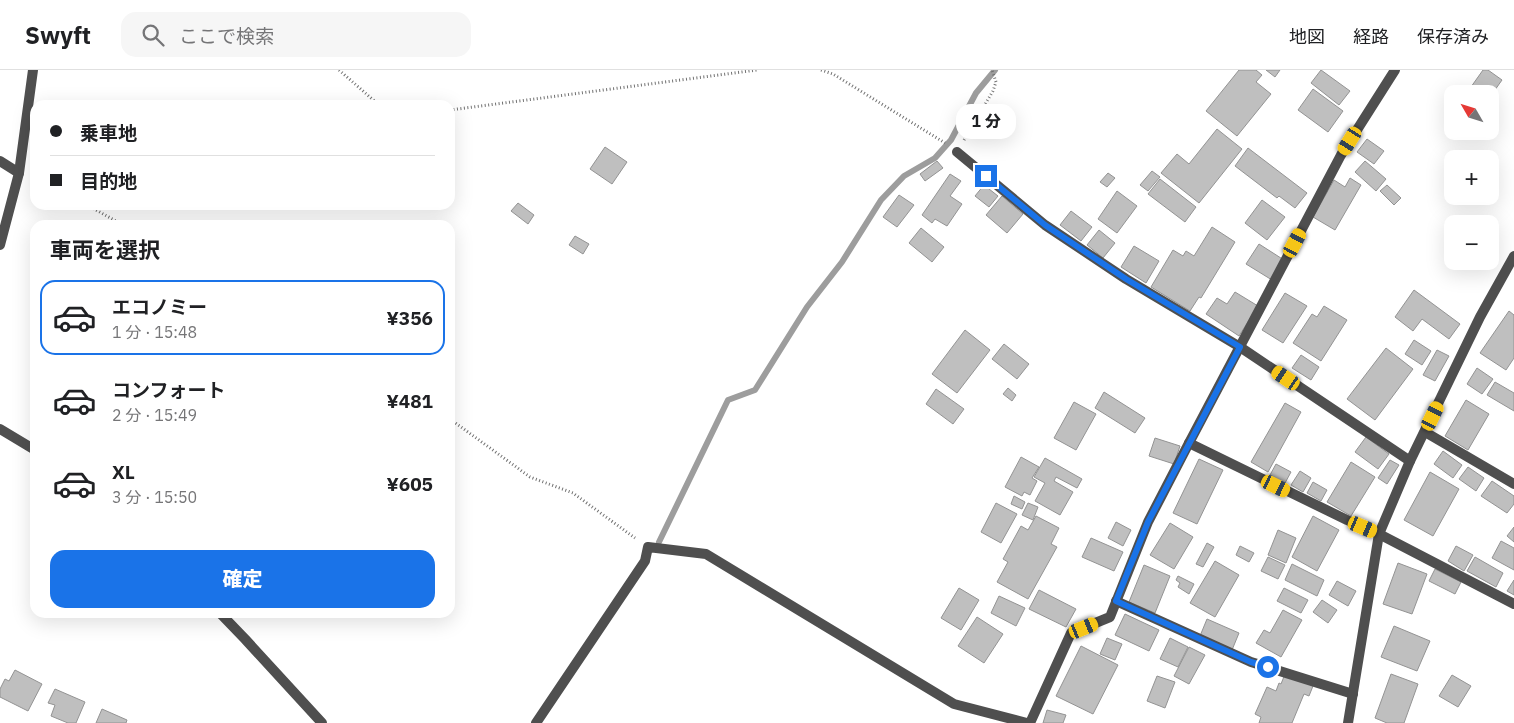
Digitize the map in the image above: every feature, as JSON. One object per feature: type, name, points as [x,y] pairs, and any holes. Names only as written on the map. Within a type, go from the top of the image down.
[{"type":"street","points":[[0,245],[19,173],[33,70]]},
{"type":"street","points":[[536,723],[645,561],[648,547],[706,554],[954,704],[1029,723],[1071,633],[1110,617],[1148,522],[1189,443],[1341,156],[1395,70]]},
{"type":"street","points":[[957,152],[1045,225],[1126,279],[1240,347],[1410,462]]},
{"type":"street","points":[[0,161],[19,173]]},
{"type":"street","points":[[1348,723],[1380,534],[1410,462],[1480,318],[1514,256]]},
{"type":"street","points":[[0,429],[30,447]]},
{"type":"street","points":[[1425,432],[1514,484]]},
{"type":"street","points":[[1189,443],[1347,520],[1380,534],[1514,604]]},
{"type":"street","points":[[1116,601],[1251,662],[1353,694]]},
{"type":"street","points":[[224,618],[322,723]]},
{"type":"path","points":[[339,70],[374,100]]},
{"type":"path","points":[[455,109],[757,70]]},
{"type":"path","points":[[821,70],[833,74],[940,139]]},
{"type":"path","points":[[957,152],[993,91],[996,82],[992,70]]},
{"type":"path","points":[[96,210],[114,220]]},
{"type":"path","points":[[455,423],[530,477],[573,493],[648,547]]},
{"type":"building","points":[[1239,70],[1256,70],[1262,75],[1256,82],[1271,94],[1237,136],[1206,111]]},
{"type":"building","points":[[1266,70],[1280,70],[1275,77]]},
{"type":"building","points":[[1321,70],[1350,91],[1339,105],[1311,83]]},
{"type":"building","points":[[1483,70],[1488,70],[1502,80],[1498,85],[1472,85]]},
{"type":"building","points":[[1313,89],[1343,111],[1328,132],[1298,110]]},
{"type":"building","points":[[1217,129],[1242,149],[1199,203],[1161,173],[1177,154],[1189,164]]},
{"type":"building","points":[[1367,139],[1384,151],[1374,164],[1357,152]]},
{"type":"building","points":[[605,147],[627,162],[612,184],[590,169]]},
{"type":"building","points":[[1248,148],[1307,193],[1295,208],[1279,196],[1277,198],[1235,166]]},
{"type":"building","points":[[937,161],[943,168],[925,181],[920,174]]},
{"type":"building","points":[[1365,161],[1386,179],[1376,191],[1355,172]]},
{"type":"building","points":[[1152,171],[1160,177],[1148,191],[1140,185]]},
{"type":"building","points":[[1108,173],[1115,178],[1107,187],[1100,182]]},
{"type":"building","points":[[950,174],[961,181],[950,196],[962,204],[947,226],[935,219],[932,223],[922,215]]},
{"type":"building","points":[[1350,178],[1361,185],[1335,230],[1313,217],[1334,180],[1345,187]]},
{"type":"building","points":[[1160,179],[1196,207],[1185,222],[1148,194]]},
{"type":"building","points":[[984,185],[998,196],[989,207],[975,196]]},
{"type":"building","points":[[1387,185],[1401,198],[1394,205],[1380,191]]},
{"type":"building","points":[[1117,191],[1137,206],[1117,233],[1098,219]]},
{"type":"building","points":[[899,195],[914,205],[897,227],[883,217]]},
{"type":"building","points":[[1002,196],[1023,214],[1007,233],[986,215]]},
{"type":"building","points":[[1262,200],[1285,217],[1267,240],[1245,223]]},
{"type":"building","points":[[518,203],[534,215],[528,224],[511,211]]},
{"type":"building","points":[[1071,211],[1092,227],[1081,241],[1060,225]]},
{"type":"building","points":[[1212,227],[1235,242],[1201,298],[1199,297],[1190,311],[1151,287],[1173,250],[1183,256],[1186,251],[1194,256]]},
{"type":"building","points":[[921,228],[944,247],[932,262],[909,243]]},
{"type":"building","points":[[1099,230],[1115,243],[1103,258],[1087,245]]},
{"type":"building","points":[[575,236],[589,244],[583,254],[569,245]]},
{"type":"building","points":[[1259,244],[1284,260],[1272,280],[1246,264]]},
{"type":"building","points":[[1134,246],[1159,261],[1146,283],[1121,267]]},
{"type":"building","points":[[1414,290],[1460,324],[1449,339],[1422,319],[1413,331],[1395,317]]},
{"type":"building","points":[[1235,292],[1258,306],[1239,336],[1206,314],[1217,298],[1227,304]]},
{"type":"building","points":[[1285,293],[1307,306],[1283,343],[1262,330]]},
{"type":"building","points":[[1324,306],[1347,320],[1321,361],[1293,343],[1312,314],[1317,317]]},
{"type":"building","points":[[1509,311],[1514,315],[1514,358],[1506,370],[1480,353]]},
{"type":"building","points":[[965,330],[990,350],[957,393],[932,374]]},
{"type":"building","points":[[1414,340],[1431,351],[1422,365],[1405,354]]},
{"type":"building","points":[[1004,344],[1029,364],[1017,379],[992,359]]},
{"type":"building","points":[[1386,348],[1413,369],[1375,420],[1347,399]]},
{"type":"building","points":[[1437,350],[1449,356],[1435,381],[1423,375]]},
{"type":"building","points":[[1301,355],[1319,367],[1311,380],[1292,368]]},
{"type":"building","points":[[1477,368],[1493,379],[1482,394],[1467,384]]},
{"type":"building","points":[[1495,382],[1514,393],[1514,411],[1487,395]]},
{"type":"building","points":[[1008,388],[1016,395],[1012,401],[1003,394]]},
{"type":"building","points":[[936,389],[964,409],[953,424],[926,404]]},
{"type":"building","points":[[1104,392],[1145,418],[1135,433],[1095,408]]},
{"type":"building","points":[[1466,400],[1489,414],[1468,450],[1445,436]]},
{"type":"building","points":[[1074,402],[1096,414],[1076,450],[1054,438]]},
{"type":"building","points":[[1285,403],[1301,412],[1268,472],[1251,462]]},
{"type":"building","points":[[1366,437],[1389,454],[1378,469],[1355,452]]},
{"type":"building","points":[[1155,438],[1180,446],[1174,464],[1149,456]]},
{"type":"building","points":[[1443,451],[1462,465],[1453,478],[1434,464]]},
{"type":"building","points":[[1021,457],[1039,467],[1032,478],[1037,481],[1030,495],[1024,492],[1022,496],[1005,487]]},
{"type":"building","points":[[1045,458],[1082,479],[1077,488],[1056,477],[1054,481],[1073,492],[1060,515],[1035,501],[1045,483],[1034,477]]},
{"type":"building","points":[[1199,459],[1223,470],[1197,524],[1173,513]]},
{"type":"building","points":[[1390,460],[1399,465],[1387,484],[1378,478]]},
{"type":"building","points":[[1351,462],[1375,477],[1351,516],[1327,502]]},
{"type":"building","points":[[1276,464],[1291,472],[1285,483],[1270,475]]},
{"type":"building","points":[[1468,467],[1484,478],[1476,491],[1459,479]]},
{"type":"building","points":[[1300,471],[1311,478],[1303,492],[1291,485]]},
{"type":"building","points":[[1430,472],[1459,489],[1433,536],[1404,520]]},
{"type":"building","points":[[1492,481],[1514,496],[1514,504],[1507,513],[1481,496]]},
{"type":"building","points":[[1313,482],[1327,490],[1321,501],[1307,493]]},
{"type":"building","points":[[1014,496],[1025,502],[1022,509],[1011,504]]},
{"type":"building","points":[[996,503],[1017,514],[1001,543],[981,532]]},
{"type":"building","points":[[1028,503],[1038,507],[1033,520],[1022,515]]},
{"type":"building","points":[[1036,516],[1059,528],[1051,544],[1057,547],[1028,599],[997,582],[1008,562],[1003,559],[1021,526],[1028,530]]},
{"type":"building","points":[[1313,516],[1339,530],[1317,571],[1292,557]]},
{"type":"building","points":[[1116,522],[1131,530],[1123,546],[1108,538]]},
{"type":"building","points":[[1170,523],[1193,537],[1174,569],[1150,555]]},
{"type":"building","points":[[1514,527],[1514,542],[1507,536]]},
{"type":"building","points":[[1278,530],[1296,538],[1286,563],[1268,555]]},
{"type":"building","points":[[1091,538],[1123,552],[1114,571],[1082,557]]},
{"type":"building","points":[[1501,541],[1514,548],[1514,570],[1492,558]]},
{"type":"building","points":[[1207,543],[1214,547],[1203,567],[1196,564]]},
{"type":"building","points":[[1240,546],[1254,553],[1249,562],[1236,555]]},
{"type":"building","points":[[1456,546],[1473,555],[1464,571],[1448,561]]},
{"type":"building","points":[[1268,557],[1285,565],[1278,579],[1261,571]]},
{"type":"building","points":[[1475,557],[1503,573],[1496,587],[1467,571]]},
{"type":"building","points":[[1215,561],[1239,575],[1215,617],[1190,603]]},
{"type":"building","points":[[1398,563],[1427,574],[1412,614],[1383,604]]},
{"type":"building","points":[[1292,564],[1324,580],[1317,596],[1285,580]]},
{"type":"building","points":[[1144,565],[1170,576],[1155,613],[1129,602]]},
{"type":"building","points":[[1435,569],[1461,582],[1455,594],[1429,581]]},
{"type":"building","points":[[1178,576],[1194,584],[1189,594],[1178,587],[1180,583],[1176,580]]},
{"type":"building","points":[[1514,580],[1514,595],[1507,591]]},
{"type":"building","points":[[1337,581],[1356,591],[1348,606],[1329,595]]},
{"type":"building","points":[[959,588],[979,600],[961,630],[941,618]]},
{"type":"building","points":[[1284,588],[1308,600],[1301,613],[1277,601]]},
{"type":"building","points":[[1039,590],[1076,609],[1066,627],[1029,609]]},
{"type":"building","points":[[999,596],[1025,608],[1016,626],[991,613]]},
{"type":"building","points":[[1322,600],[1337,610],[1328,623],[1313,612]]},
{"type":"building","points":[[1283,610],[1302,620],[1281,657],[1256,643],[1264,630],[1270,633]]},
{"type":"building","points":[[1125,614],[1159,630],[1149,651],[1115,635]]},
{"type":"building","points":[[977,617],[1003,634],[984,663],[958,646]]},
{"type":"building","points":[[1207,619],[1239,633],[1232,650],[1200,636]]},
{"type":"building","points":[[1394,626],[1430,641],[1417,671],[1381,657]]},
{"type":"building","points":[[1107,638],[1122,644],[1115,660],[1100,654]]},
{"type":"building","points":[[1170,638],[1188,647],[1178,667],[1160,659]]},
{"type":"building","points":[[1081,646],[1118,665],[1093,714],[1056,696]]},
{"type":"building","points":[[1189,647],[1205,655],[1189,684],[1174,676]]},
{"type":"building","points":[[15,670],[42,684],[28,711],[0,697],[0,689],[5,679],[9,681]]},
{"type":"building","points":[[1285,674],[1313,686],[1309,696],[1304,694],[1292,723],[1259,723],[1261,717],[1255,714],[1267,687],[1276,691]]},
{"type":"building","points":[[1391,674],[1418,684],[1404,723],[1387,723],[1375,718]]},
{"type":"building","points":[[1452,675],[1471,686],[1458,707],[1439,696]]},
{"type":"building","points":[[1157,676],[1175,682],[1165,708],[1147,701]]},
{"type":"building","points":[[55,689],[85,702],[76,723],[68,723],[51,716],[55,705],[48,703]]},
{"type":"building","points":[[102,709],[127,720],[126,723],[96,723]]},
{"type":"building","points":[[1047,710],[1066,715],[1063,723],[1043,723]]},
{"type":"waterway","points":[[659,542],[728,400],[755,390],[807,307],[842,262],[881,200],[904,176],[935,158],[951,140],[976,93],[995,70]]},
{"type":"route","points":[[986,176],[1045,225],[1126,279],[1240,347],[1148,522],[1116,601],[1251,662],[1268,667]]}]
